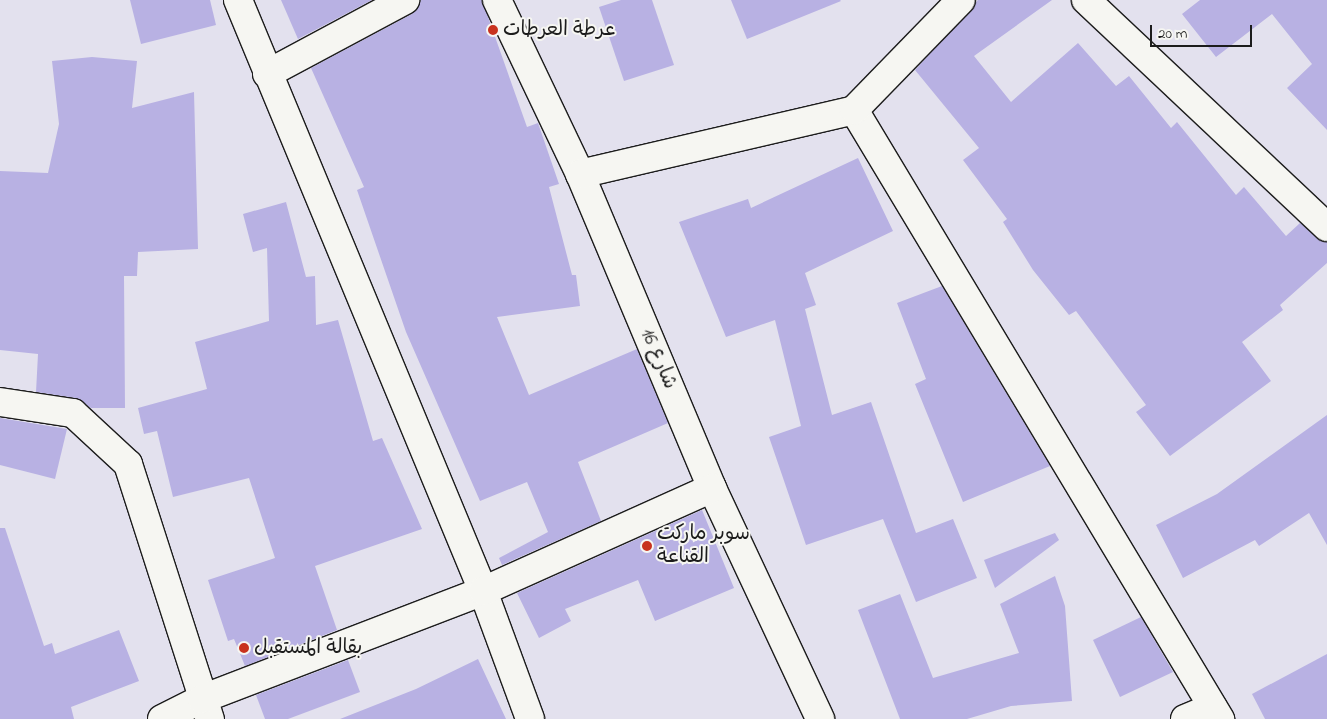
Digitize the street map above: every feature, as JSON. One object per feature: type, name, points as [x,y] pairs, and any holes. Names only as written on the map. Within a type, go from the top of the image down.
[{"type":"street","points":[[238,0],[267,74],[483,590],[530,719]]},
{"type":"street","points":[[267,74],[405,0]]},
{"type":"street","name":"شارع 16","points":[[496,0],[580,174],[712,488],[820,719]]},
{"type":"street","points":[[580,174],[854,110],[961,0]]},
{"type":"street","points":[[1086,0],[1327,228]]},
{"type":"street","points":[[854,110],[1216,713],[1185,719]]},
{"type":"street","points":[[0,402],[73,413],[128,464],[206,709]]},
{"type":"street","points":[[162,719],[206,709],[483,590],[712,488]]},
{"type":"building","points":[[130,0],[210,0],[216,25],[141,44]]},
{"type":"building","points":[[281,0],[372,0],[298,39]]},
{"type":"building","points":[[421,0],[482,0],[527,127],[538,123],[559,184],[549,187],[572,275],[576,275],[580,306],[497,317],[529,395],[637,349],[668,423],[578,462],[601,521],[502,565],[499,558],[548,532],[527,482],[480,501],[406,332],[357,190],[364,187],[311,68],[412,14]]},
{"type":"building","points":[[621,0],[652,0],[674,65],[624,81],[599,7]]},
{"type":"building","points":[[731,0],[840,0],[841,1],[747,39]]},
{"type":"building","points":[[978,0],[1052,0],[974,56],[1011,102],[1078,43],[1116,86],[1129,76],[1171,128],[1177,122],[1236,195],[1244,187],[1286,236],[1300,223],[1327,242],[1327,263],[1280,305],[1283,310],[1242,342],[1271,381],[1170,456],[1136,412],[1146,405],[1076,311],[1069,315],[1033,270],[1003,222],[1007,219],[963,160],[979,148],[915,70]]},
{"type":"building","points":[[1200,0],[1327,0],[1327,130],[1287,88],[1312,64],[1272,14],[1216,57],[1182,14]]},
{"type":"building","points":[[92,57],[137,61],[132,108],[194,92],[198,249],[138,252],[137,276],[124,276],[125,408],[91,408],[75,398],[36,392],[38,354],[0,350],[0,171],[48,173],[59,124],[52,61]]},
{"type":"building","points":[[858,158],[893,231],[805,273],[816,305],[805,309],[832,415],[871,402],[916,533],[953,519],[977,578],[916,602],[883,519],[806,545],[769,437],[801,426],[775,320],[726,337],[679,222],[748,199],[751,208]]},
{"type":"building","points":[[286,202],[306,277],[315,276],[316,325],[338,320],[373,441],[382,438],[422,529],[315,566],[337,630],[245,666],[234,639],[228,641],[208,580],[275,558],[249,478],[173,497],[157,431],[144,434],[138,408],[207,389],[195,342],[269,321],[267,248],[253,252],[243,214]]},
{"type":"building","points":[[942,286],[1050,466],[963,502],[915,384],[926,379],[897,303]]},
{"type":"building","points":[[1327,415],[1327,545],[1309,513],[1259,546],[1255,540],[1183,578],[1156,525],[1217,494]]},
{"type":"building","points":[[0,418],[67,429],[55,479],[0,465]]},
{"type":"building","points":[[702,510],[734,588],[655,621],[638,580],[565,609],[571,621],[539,638],[517,593]]},
{"type":"building","points":[[0,528],[5,528],[44,646],[52,643],[55,654],[119,630],[139,681],[71,707],[74,719],[0,719]]},
{"type":"building","points":[[1055,533],[1059,540],[995,588],[984,560]]},
{"type":"building","points":[[1055,576],[1065,606],[1072,701],[1011,706],[967,719],[900,719],[858,610],[900,594],[933,678],[1019,653],[1000,604]]},
{"type":"building","points":[[1141,617],[1173,672],[1120,697],[1093,640]]},
{"type":"building","points":[[1327,654],[1327,719],[1265,719],[1252,694]]},
{"type":"building","points":[[478,659],[506,719],[340,719],[416,689]]},
{"type":"building","points":[[348,660],[360,692],[288,719],[265,719],[256,695]]},
{"type":"place","name":"عرطة العرطات","points":[[493,30]]},
{"type":"place","name":"سوبر ماركت القناعة","points":[[647,546]]},
{"type":"place","name":"بقالة المستقبل","points":[[244,648]]}]
